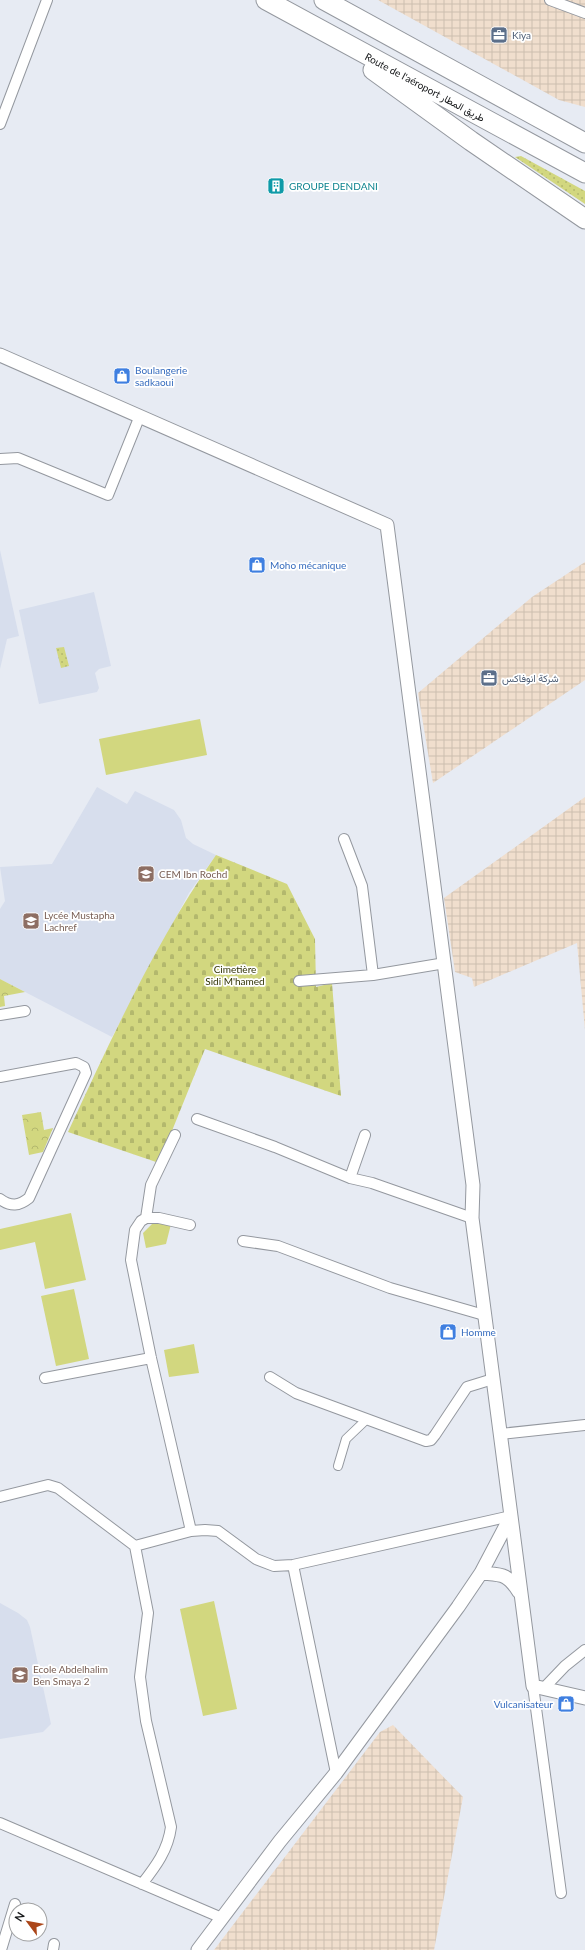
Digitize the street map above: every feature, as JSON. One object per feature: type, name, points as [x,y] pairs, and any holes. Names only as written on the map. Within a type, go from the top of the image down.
[{"type":"highway","name":"Route de l'aéroport طريق المطار","points":[[266,0],[585,173]]},
{"type":"highway","points":[[324,0],[585,143]]},
{"type":"highway","points":[[310,25],[472,141],[585,219]]},
{"type":"highway","points":[[552,125],[585,136]]},
{"type":"street","points":[[0,124],[47,0]]},
{"type":"street","points":[[550,0],[585,13]]},
{"type":"street","points":[[0,355],[139,418],[225,453],[387,525],[445,963],[472,1185],[472,1218],[484,1315],[521,1596],[539,1687],[562,1893]]},
{"type":"street","points":[[0,459],[18,458],[108,495],[139,418]]},
{"type":"street","points":[[344,839],[362,886],[373,975]]},
{"type":"street","points":[[299,981],[373,975],[445,963]]},
{"type":"street","points":[[0,1015],[25,1011]]},
{"type":"street","points":[[0,1077],[76,1063],[84,1067],[86,1073],[29,1198],[23,1203],[15,1205],[7,1204],[0,1200]]},
{"type":"street","points":[[197,1119],[275,1147],[350,1178],[372,1183],[472,1218]]},
{"type":"street","points":[[146,1218],[152,1185],[175,1135]]},
{"type":"street","points":[[350,1178],[365,1136]]},
{"type":"street","points":[[190,1225],[159,1218],[146,1218],[141,1221],[135,1230],[131,1260],[151,1358],[191,1531]]},
{"type":"street","points":[[243,1241],[278,1246],[390,1288],[484,1315]]},
{"type":"street","points":[[45,1378],[151,1358]]},
{"type":"street","points":[[270,1377],[296,1393],[426,1441],[431,1440],[467,1387],[493,1379]]},
{"type":"street","points":[[338,1466],[346,1439],[367,1419]]},
{"type":"street","points":[[500,1434],[585,1425]]},
{"type":"street","points":[[0,1497],[48,1485],[58,1488],[135,1546],[148,1613],[140,1677],[146,1721],[171,1827],[169,1841],[158,1864],[142,1884]]},
{"type":"street","points":[[135,1546],[191,1531],[205,1530],[218,1532],[256,1559],[274,1566],[293,1565],[511,1516]]},
{"type":"street","points":[[198,1950],[280,1841],[336,1773],[481,1573],[511,1516]]},
{"type":"street","points":[[293,1565],[336,1773]]},
{"type":"street","points":[[481,1573],[502,1575],[512,1580],[521,1596]]},
{"type":"street","points":[[539,1687],[585,1650]]},
{"type":"street","points":[[539,1687],[585,1698]]},
{"type":"street","points":[[0,1823],[222,1918]]},
{"type":"street","points":[[1,1950],[8,1927]]},
{"type":"shaded area","points":[[378,0],[585,0],[585,107],[559,100]]},
{"type":"shaded area","points":[[0,550],[19,636],[7,639],[0,669]]},
{"type":"shaded area","points":[[585,562],[585,680],[433,783],[418,693],[532,597]]},
{"type":"shaded area","points":[[94,592],[111,666],[99,669],[95,673],[99,688],[97,692],[39,704],[19,610]]},
{"type":"shaded area","points":[[97,787],[127,804],[135,791],[174,810],[181,820],[186,838],[193,844],[216,855],[189,893],[112,1037],[0,979],[0,909],[5,901],[0,867],[52,864]]},
{"type":"shaded area","points":[[585,797],[585,1030],[577,943],[474,987],[472,978],[455,972],[444,898]]},
{"type":"shaded area","name":"Ecole Abdelhalim Ben Smaya 2","points":[[0,1603],[27,1620],[30,1627],[51,1724],[43,1732],[0,1739]]},
{"type":"shaded area","points":[[393,1725],[463,1797],[434,1950],[214,1950],[380,1732]]},
{"type":"green space","points":[[521,156],[585,191],[585,204],[515,157]]},
{"type":"green space","points":[[64,647],[69,666],[61,668],[56,648]]},
{"type":"green space","points":[[200,719],[207,755],[106,775],[99,739]]},
{"type":"green space","name":"Cimetière Sidi M'hamed","points":[[216,855],[287,884],[315,939],[316,987],[332,983],[341,1096],[205,1049],[159,1163],[68,1132],[118,1025],[154,955],[194,888]]},
{"type":"green space","points":[[0,979],[25,992],[4,996],[5,1006],[0,1007]]},
{"type":"green space","points":[[41,1112],[44,1130],[53,1128],[43,1152],[29,1155],[22,1115]]},
{"type":"green space","points":[[71,1213],[86,1280],[45,1289],[35,1242],[0,1250],[0,1229]]},
{"type":"green space","points":[[156,1220],[171,1224],[166,1244],[146,1248],[143,1233]]},
{"type":"green space","points":[[74,1289],[89,1359],[56,1366],[41,1296]]},
{"type":"green space","points":[[194,1344],[199,1373],[169,1377],[164,1350]]},
{"type":"green space","points":[[214,1601],[237,1709],[203,1716],[180,1609]]},
{"type":"place","name":"Kiya","points":[[499,35]]},
{"type":"place","name":"GROUPE DENDANI","points":[[276,186]]},
{"type":"place","name":"Boulangerie sadkaoui","points":[[122,376]]},
{"type":"place","name":"Moho mécanique","points":[[257,565]]},
{"type":"place","name":"شركة انوفاكس","points":[[489,678]]},
{"type":"place","name":"CEM Ibn Rochd","points":[[146,874]]},
{"type":"place","name":"Lycée Mustapha Lachref","points":[[31,921]]},
{"type":"place","name":"Homme","points":[[448,1332]]},
{"type":"place","name":"Ecole Abdelhalim Ben Smaya 2","points":[[20,1675]]},
{"type":"place","name":"Vulcanisateur","points":[[566,1704]]}]
